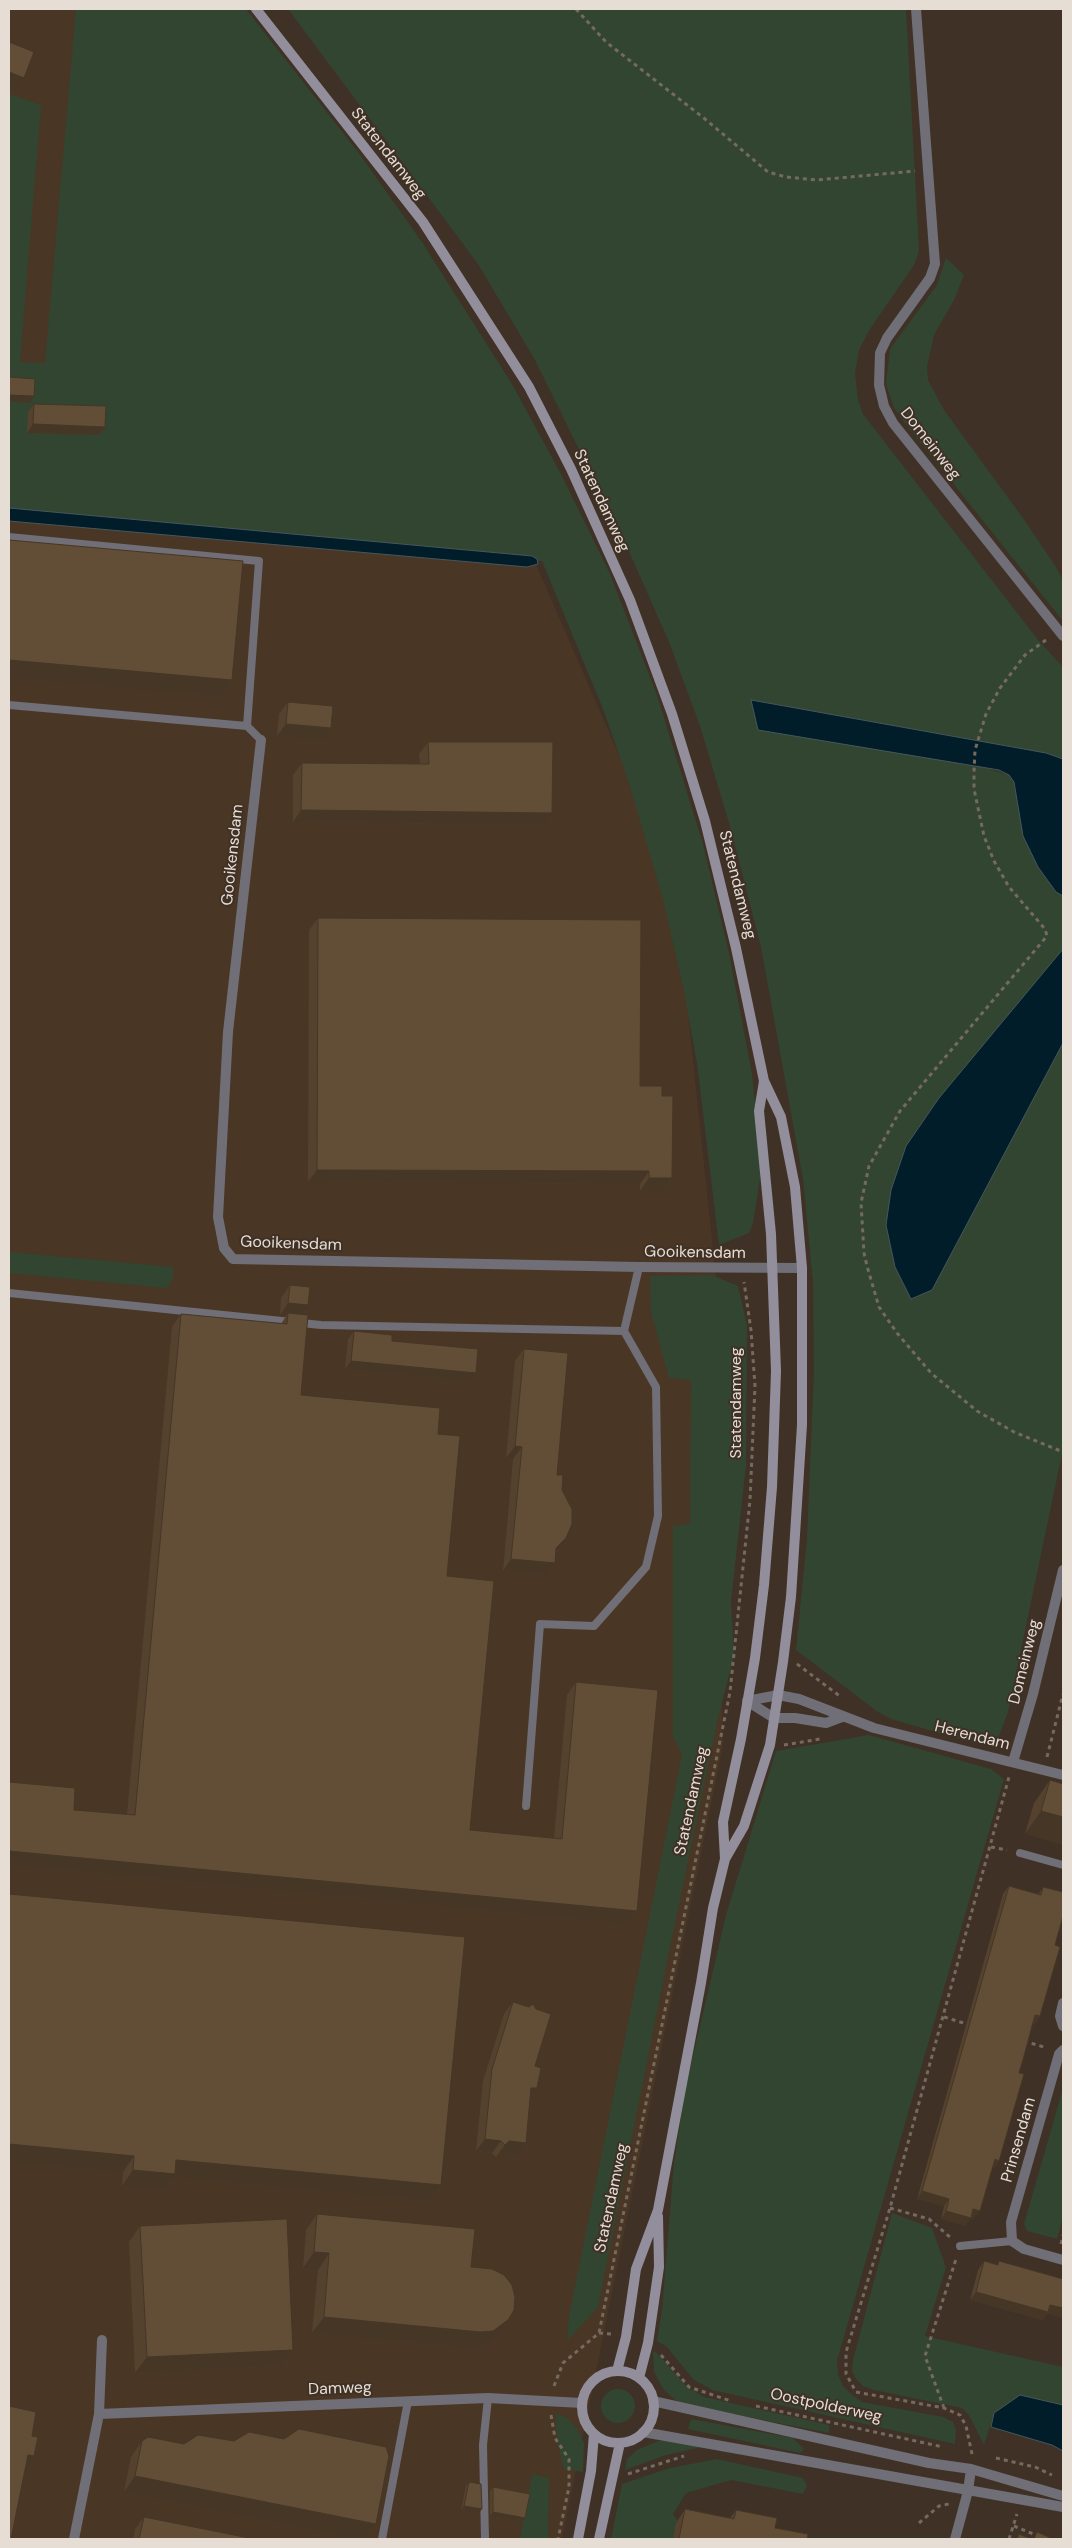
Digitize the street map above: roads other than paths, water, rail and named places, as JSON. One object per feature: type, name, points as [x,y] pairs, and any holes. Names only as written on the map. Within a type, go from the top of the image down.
[{"type":"main road","name":"Statendamweg","points":[[256,9],[422,222],[529,387],[571,470],[630,600],[674,723],[706,821],[736,948],[764,1080],[781,1117],[793,1179],[802,1268],[802,1425],[791,1597],[783,1662],[770,1745],[744,1826],[725,1860],[713,1908],[701,1983],[658,2210],[636,2269],[626,2337],[617,2371]]},
{"type":"main road","name":"Statendamweg","points":[[725,1860],[723,1822],[741,1739],[755,1658],[764,1585],[772,1487],[776,1371],[773,1268],[759,1111],[764,1080]]},
{"type":"main road","name":"Statendamweg","points":[[638,2378],[648,2343],[659,2268],[658,2210]]},
{"type":"main road","points":[[617,2371],[638,2378],[650,2392],[653,2401],[650,2423],[644,2432],[633,2440],[620,2443],[607,2441],[594,2434],[585,2423],[582,2403],[589,2385],[597,2378],[617,2371]]},
{"type":"main road","points":[[578,2539],[591,2470],[594,2434]]},
{"type":"main road","points":[[599,2539],[620,2443]]},
{"type":"street","name":"Domeinweg","points":[[916,9],[935,264],[930,278],[887,338],[880,353],[878,385],[884,406],[894,423],[1061,633]]},
{"type":"street","name":"Gooikensdam","points":[[261,740],[228,1032],[218,1217],[224,1248],[233,1259],[742,1269],[802,1268]]},
{"type":"street","name":"Domeinweg","points":[[1013,1762],[1033,1694],[1063,1570]]},
{"type":"street","name":"Herendam","points":[[748,1701],[778,1695],[799,1698],[828,1708],[842,1717],[874,1728],[1063,1776]]},
{"type":"street","points":[[748,1701],[774,1718],[795,1718],[826,1723],[842,1717]]},
{"type":"street","points":[[1063,2003],[1060,2016],[1063,2026]]},
{"type":"street","name":"Prinsendam","points":[[1012,2241],[1011,2222],[1059,2054],[1063,2050]]},
{"type":"street","points":[[1012,2241],[1024,2249],[1063,2260]]},
{"type":"street","points":[[74,2539],[99,2414],[102,2340]]},
{"type":"street","name":"Damweg","points":[[99,2414],[488,2398],[582,2403]]},
{"type":"street","name":"Oostpolderweg","points":[[653,2401],[971,2470],[1063,2496]]},
{"type":"street","points":[[644,2432],[724,2445],[967,2497],[1021,2501],[1063,2507]]},
{"type":"street","points":[[955,2539],[967,2497],[971,2470]]},
{"type":"lane","points":[[9,537],[259,561],[247,726],[9,705]]},
{"type":"lane","name":"Gooikensdam","points":[[247,726],[261,740]]},
{"type":"lane","points":[[526,1806],[540,1624],[594,1626],[646,1567],[658,1516],[656,1387],[624,1331],[639,1267]]},
{"type":"lane","points":[[9,1293],[321,1325],[624,1331]]},
{"type":"lane","points":[[1020,1853],[1063,1865]]},
{"type":"lane","points":[[960,2246],[1012,2241]]},
{"type":"lane","points":[[485,2539],[483,2445],[488,2398]]},
{"type":"lane","points":[[382,2539],[408,2401]]},
{"type":"water","points":[[9,508],[532,556],[537,559],[538,564],[527,567],[9,521]]},
{"type":"water","points":[[751,700],[1046,753],[1063,759],[1063,896],[1056,892],[1038,867],[1023,836],[1014,782],[1009,775],[999,770],[758,730]]},
{"type":"water","points":[[1063,949],[1063,1043],[932,1290],[911,1299],[895,1267],[886,1225],[891,1190],[906,1146],[939,1098]]},
{"type":"water","points":[[1020,2395],[1063,2405],[1063,2451],[1052,2445],[991,2427],[994,2413]]}]
